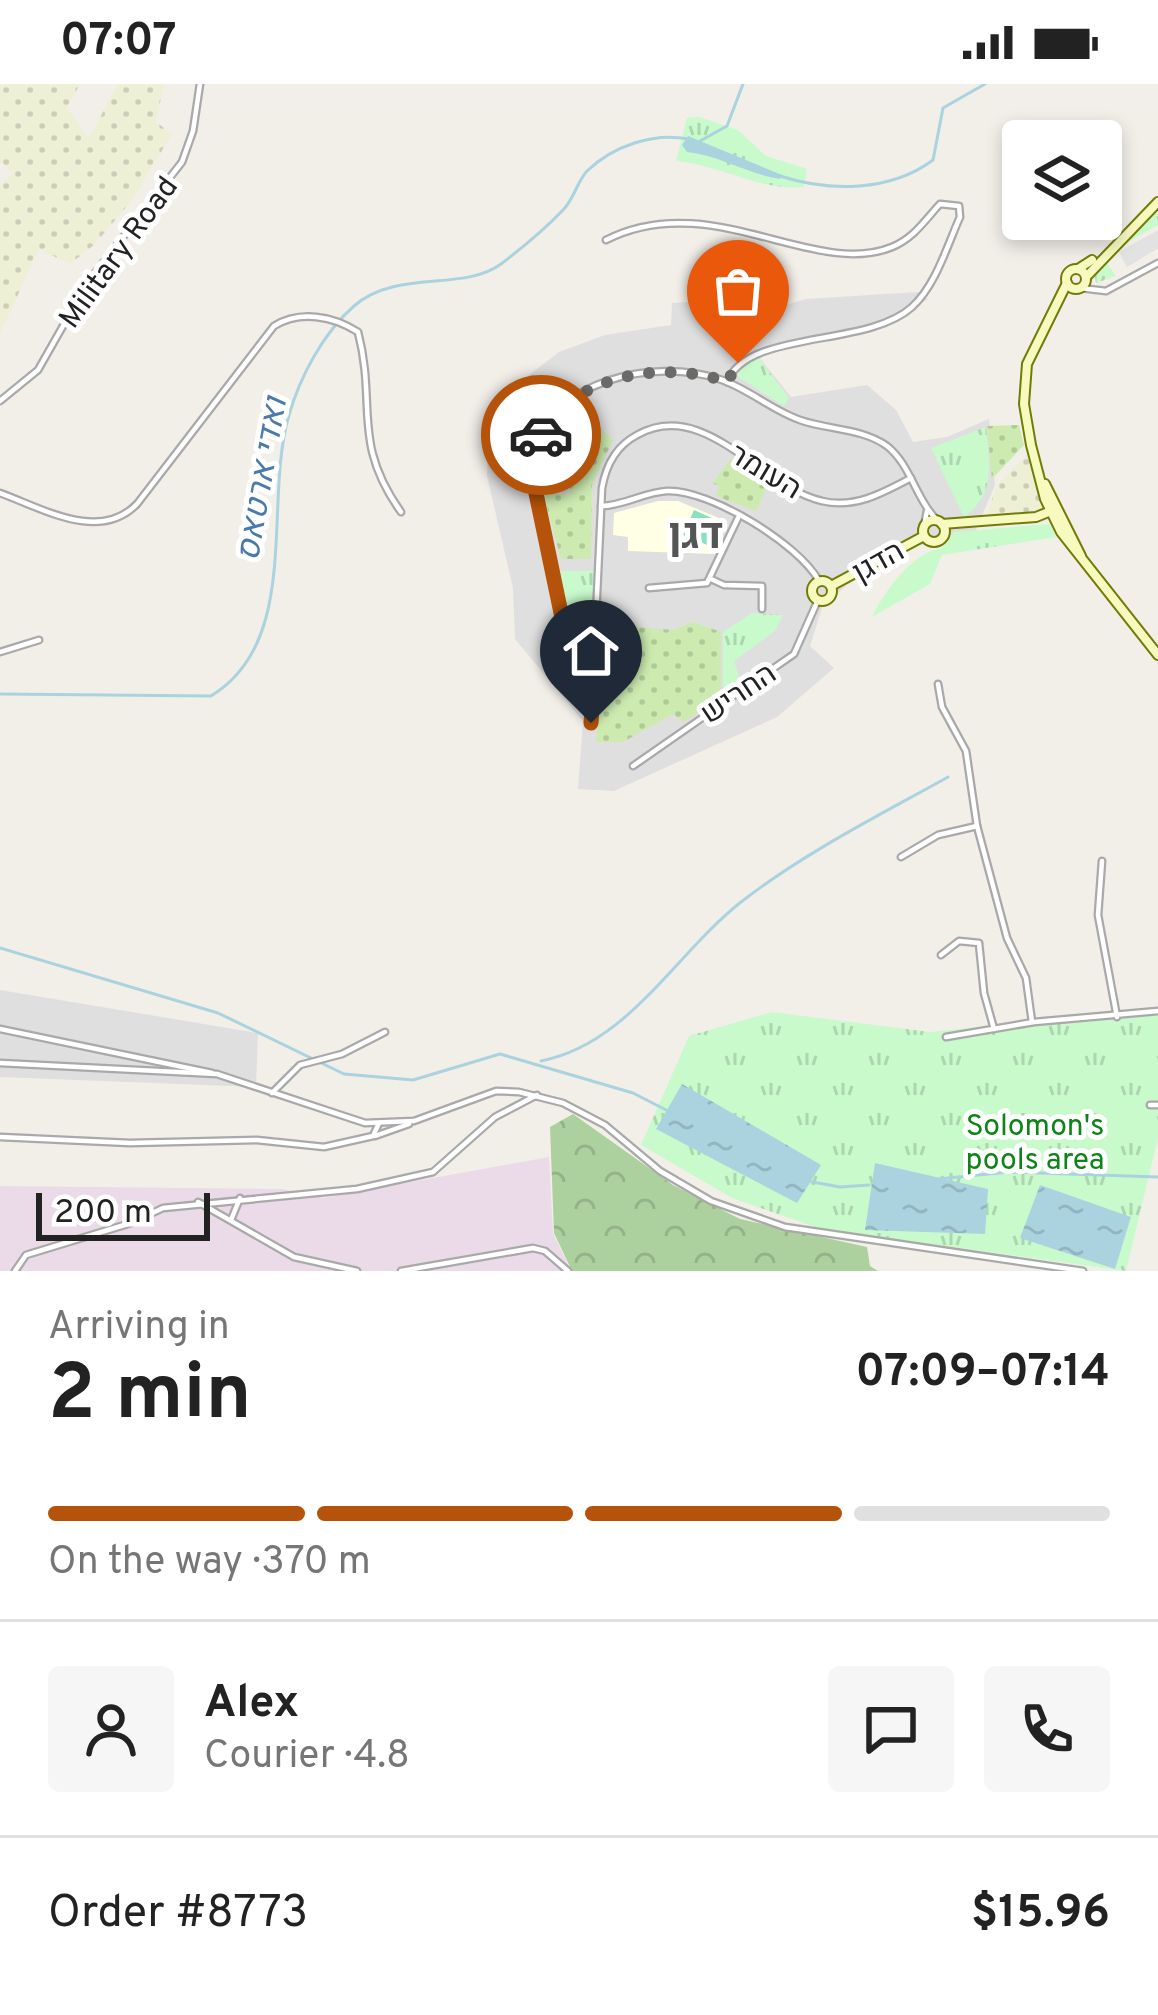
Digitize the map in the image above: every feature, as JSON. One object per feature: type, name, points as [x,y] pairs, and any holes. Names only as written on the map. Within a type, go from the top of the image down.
[{"type":"street","name":"Military Road","points":[[0,401],[38,370],[88,283],[182,162],[194,131],[200,84]]},
{"type":"street","points":[[1158,202],[1061,301],[1035,342],[1024,377],[1025,415],[1052,510],[1087,568],[1158,655]]},
{"type":"street","points":[[606,240],[644,225],[700,224],[868,253],[904,242],[942,203],[960,208],[929,285],[904,313],[869,329],[752,355],[735,366],[727,382]]},
{"type":"street","points":[[1061,301],[1069,272],[1096,292],[1158,263]]},
{"type":"street","points":[[1067,283],[1081,281]]},
{"type":"street","points":[[0,493],[91,523],[119,519],[137,504],[274,326],[296,316],[321,318],[358,332],[368,448],[378,480],[401,512]]},
{"type":"street","points":[[596,649],[572,644],[565,632],[533,479],[542,432],[560,407],[600,383],[677,373],[727,382],[796,419],[876,440],[894,452],[940,523],[944,536],[932,542],[924,531],[925,506]]},
{"type":"street","name":"העומר","points":[[591,723],[605,472],[620,448],[643,431],[670,425],[696,429],[820,501],[861,501],[910,478]]},
{"type":"street","points":[[602,506],[668,491],[792,545],[819,581],[831,586],[830,597],[818,601],[812,591],[819,581]]},
{"type":"street","points":[[940,523],[1024,519],[1052,510]]},
{"type":"street","points":[[649,588],[691,589],[712,579],[738,518]]},
{"type":"street","name":"הדגן","points":[[831,586],[940,523]]},
{"type":"street","name":"הדגן","points":[[944,536],[957,524]]},
{"type":"street","points":[[712,579],[724,585],[763,586],[762,609]]},
{"type":"street","name":"החריש","points":[[633,766],[797,652],[818,601]]},
{"type":"street","points":[[0,652],[39,640]]},
{"type":"street","points":[[938,684],[942,707],[966,751],[977,826],[1007,938],[1026,978],[1032,1022]]},
{"type":"street","points":[[901,857],[938,835],[977,826]]},
{"type":"street","points":[[1102,861],[1098,915],[1117,1017]]},
{"type":"street","points":[[940,956],[959,941],[980,943],[984,993],[994,1029]]},
{"type":"street","points":[[946,1037],[1032,1022],[1158,1011]]},
{"type":"street","points":[[0,1029],[217,1074],[351,1121],[414,1121]]},
{"type":"street","points":[[272,1093],[300,1065],[342,1054],[385,1031]]},
{"type":"street","points":[[0,1063],[217,1074]]},
{"type":"street","points":[[0,1137],[130,1143],[257,1140],[324,1147],[373,1136],[496,1091],[537,1096],[605,1125],[660,1171],[711,1201],[785,1228],[1083,1271]]},
{"type":"street","points":[[15,1271],[26,1255],[131,1223],[163,1208],[357,1189],[434,1172],[495,1117],[537,1096]]},
{"type":"street","points":[[373,1136],[379,1123]]},
{"type":"street","points":[[230,1222],[240,1198]]},
{"type":"street","points":[[198,1202],[294,1257],[357,1271]]},
{"type":"street","points":[[404,1271],[533,1249],[544,1251],[568,1271]]},
{"type":"shaded area","points":[[0,84],[80,84],[67,108],[89,138],[118,84],[164,84],[156,122],[172,134],[132,200],[95,244],[70,264],[39,249],[0,334],[0,185],[14,173],[0,162]]},
{"type":"shaded area","points":[[1158,230],[1158,248],[1127,267],[1119,252]]},
{"type":"shaded area","name":"דגן","points":[[918,292],[928,299],[893,323],[758,356],[791,397],[867,385],[896,410],[913,442],[947,437],[989,419],[995,485],[976,530],[934,547],[916,544],[847,585],[822,608],[810,646],[834,668],[777,717],[614,791],[578,789],[583,721],[515,639],[513,588],[487,476],[488,449],[506,402],[520,382],[559,352],[605,335],[671,325],[672,303],[703,301],[768,310],[806,299]]},
{"type":"shaded area","points":[[1027,455],[1047,508],[1020,516],[987,515],[997,484]]},
{"type":"shaded area","points":[[658,501],[678,501],[726,521],[715,554],[628,551],[628,537],[613,535],[614,513]]},
{"type":"shaded area","points":[[0,990],[258,1033],[256,1087],[0,1077]]},
{"type":"shaded area","points":[[549,1157],[553,1233],[571,1271],[0,1271],[0,1186],[282,1189],[323,1198]]},
{"type":"green space","points":[[699,117],[738,130],[766,156],[807,169],[804,187],[771,185],[676,161],[687,118]]},
{"type":"green space","points":[[1158,212],[1158,225],[1123,245],[1107,263],[1116,276],[1096,283],[1094,271]]},
{"type":"green space","points":[[757,356],[789,398],[784,406],[738,377],[738,370]]},
{"type":"green space","points":[[585,400],[598,421],[569,467],[541,462],[553,429]]},
{"type":"green space","points":[[597,425],[613,440],[592,485],[591,559],[561,559],[543,492],[569,495],[575,461]]},
{"type":"green space","points":[[1019,425],[1024,445],[992,479],[987,426]]},
{"type":"green space","points":[[986,427],[986,488],[964,517],[931,448]]},
{"type":"green space","points":[[731,459],[769,482],[756,511],[716,496],[719,486],[712,483]]},
{"type":"green space","points":[[694,510],[723,523],[712,547],[683,535]]},
{"type":"green space","points":[[1050,524],[1056,537],[942,555],[930,584],[872,617],[900,575],[920,557],[942,548],[954,532]]},
{"type":"green space","points":[[559,571],[596,571],[595,612],[565,609]]},
{"type":"green space","points":[[752,613],[783,615],[775,631],[734,661],[741,683],[723,698],[723,632]]},
{"type":"green space","points":[[693,622],[721,632],[721,699],[683,722],[673,714],[623,742],[596,742],[608,625],[674,630]]},
{"type":"green space","name":"Solomon's pools area","points":[[1158,1009],[1158,1138],[1126,1271],[818,1228],[732,1198],[641,1145],[689,1036],[772,1012],[930,1032]]},
{"type":"green space","points":[[573,1114],[673,1185],[740,1219],[867,1247],[870,1266],[878,1271],[572,1271],[554,1233],[550,1127]]},
{"type":"water","points":[[688,136],[782,175],[780,179],[768,177],[687,152],[682,145]]},
{"type":"water","points":[[682,1084],[821,1165],[797,1203],[656,1129]]},
{"type":"water","points":[[875,1163],[988,1189],[985,1234],[865,1230]]},
{"type":"water","points":[[1040,1185],[1131,1217],[1115,1269],[1020,1238]]},
{"type":"waterway","points":[[700,141],[727,126],[743,84]]},
{"type":"waterway","name":"ואדי ארטאס","points":[[780,176],[819,185],[859,186],[916,171],[933,160],[943,108],[985,84]]},
{"type":"waterway","name":"ואדי ארטאס","points":[[0,694],[211,696],[239,672],[258,641],[269,606],[289,415],[299,386],[332,329],[354,306],[389,288],[468,277],[501,264],[567,206],[587,171],[609,154],[648,139],[688,139]]},
{"type":"waterway","points":[[541,1061],[572,1051],[625,1017],[717,923],[765,884],[948,777]]},
{"type":"waterway","points":[[0,948],[218,1013],[344,1074],[413,1080],[500,1054],[633,1093],[670,1112]]},
{"type":"waterway","points":[[938,1179],[1009,1172],[1158,1177]]},
{"type":"waterway","points":[[807,1181],[840,1187],[869,1185]]},
{"type":"way so far","points":[[541,435],[560,407],[600,383],[677,373],[727,382],[738,363]]},
{"type":"district","name":"דגן","points":[[696,533]]},
{"type":"route","points":[[541,435],[533,479],[557,575],[566,637],[572,644],[596,649],[591,723]]}]
